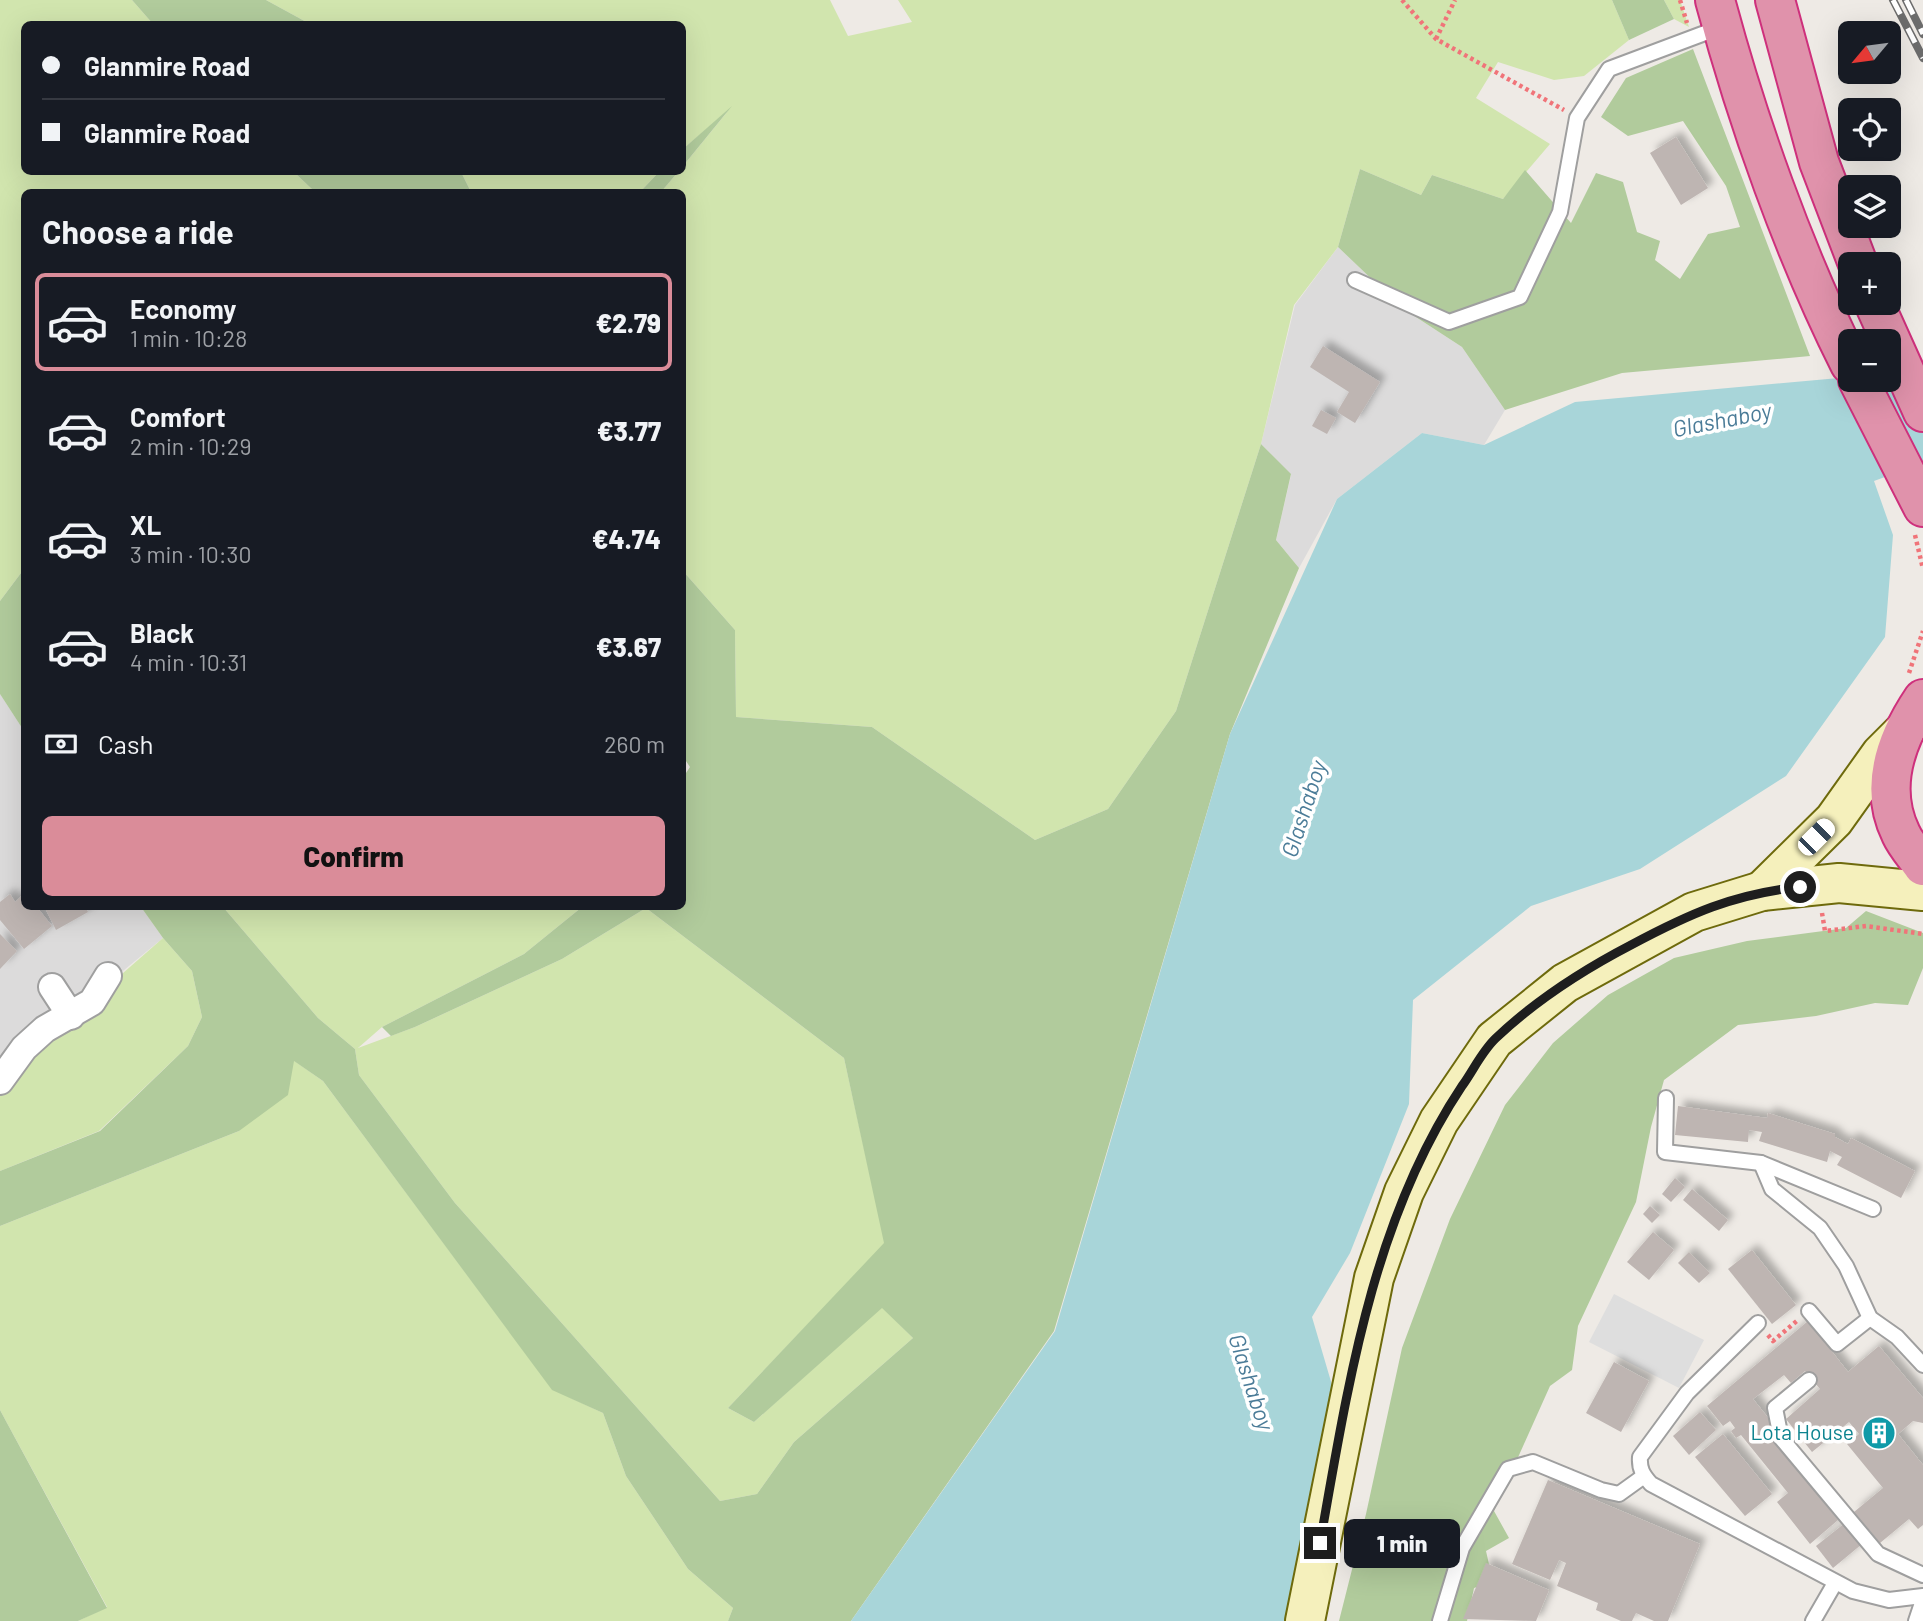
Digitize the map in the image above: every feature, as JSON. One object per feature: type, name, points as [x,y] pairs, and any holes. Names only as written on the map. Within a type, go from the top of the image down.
[{"type":"highway","points":[[1775,0],[1819,162],[1853,252]]},
{"type":"highway","points":[[1719,13],[1778,191],[1838,336]]},
{"type":"highway","points":[[1879,315],[1923,412]]},
{"type":"highway","points":[[1864,392],[1923,507]]},
{"type":"highway","points":[[1914,714],[1893,757],[1890,792],[1900,834],[1923,866]]},
{"type":"main road","points":[[1762,891],[1834,820],[1881,754],[1914,714]]},
{"type":"main road","points":[[1306,1621],[1374,1278],[1404,1192],[1439,1121],[1494,1040],[1565,983],[1694,912],[1762,891],[1839,883],[1923,891]]},
{"type":"street","points":[[0,1081],[24,1048],[45,1029],[92,1002],[108,975]]},
{"type":"street","points":[[52,987],[71,1016]]},
{"type":"lane","points":[[1356,280],[1449,322],[1520,297],[1560,212],[1577,118],[1609,69],[1719,13]]},
{"type":"lane","points":[[1666,1098],[1665,1152],[1761,1163],[1872,1209]]},
{"type":"lane","points":[[1761,1163],[1772,1189],[1820,1228],[1846,1266],[1870,1318],[1897,1337],[1923,1364]]},
{"type":"lane","points":[[1810,1311],[1837,1344],[1870,1318]]},
{"type":"lane","points":[[1758,1323],[1687,1393],[1640,1457],[1639,1467],[1651,1484],[1835,1583],[1889,1600],[1923,1598],[1916,1621]]},
{"type":"lane","points":[[1809,1380],[1775,1408],[1781,1438],[1878,1554],[1923,1575]]},
{"type":"lane","points":[[1440,1621],[1462,1548],[1508,1469],[1533,1462],[1601,1490],[1619,1494],[1644,1476]]},
{"type":"lane","points":[[1813,1621],[1835,1583]]},
{"type":"path","points":[[1402,0],[1436,38],[1577,118]]},
{"type":"path","points":[[1436,38],[1455,0]]},
{"type":"path","points":[[1919,546],[1923,569]]},
{"type":"path","points":[[1821,909],[1825,931],[1866,926],[1923,934]]},
{"type":"path","points":[[1758,1323],[1773,1341],[1810,1311]]},
{"type":"shaded area","points":[[1338,247],[1402,308],[1462,347],[1505,410],[1484,445],[1422,433],[1337,499],[1299,568],[1276,540],[1291,475],[1261,444],[1295,305]]},
{"type":"shaded area","points":[[0,694],[21,726],[21,910],[143,910],[163,938],[0,1072]]},
{"type":"shaded area","points":[[1614,1294],[1704,1340],[1679,1388],[1589,1342]]},
{"type":"green space","points":[[0,0],[132,0],[150,21],[21,21],[21,175],[297,175],[312,189],[21,189],[21,573],[0,601]]},
{"type":"green space","points":[[132,0],[266,0],[304,21],[150,21]]},
{"type":"green space","points":[[266,0],[830,0],[848,36],[912,22],[898,0],[1612,0],[1629,40],[1584,76],[1554,80],[1498,62],[1476,98],[1550,144],[1503,199],[1432,175],[1421,195],[1360,169],[1338,247],[1294,305],[1261,444],[1176,711],[1108,809],[1035,840],[872,727],[736,717],[735,630],[686,574],[686,189],[664,189],[675,175],[686,175],[686,162],[728,111],[686,146],[686,21],[304,21]]},
{"type":"green space","points":[[1612,0],[1664,0],[1674,19],[1629,40]]},
{"type":"green space","points":[[1664,0],[1680,0],[1689,27],[1674,19]]},
{"type":"green space","points":[[1693,49],[1810,356],[1622,373],[1505,410],[1462,347],[1402,308],[1338,247],[1360,169],[1421,195],[1432,175],[1503,199],[1525,170],[1571,223],[1596,173],[1623,182],[1637,232],[1660,241],[1655,260],[1680,279],[1708,234],[1740,227],[1726,186],[1683,121],[1628,136],[1601,117],[1626,78]]},
{"type":"green space","points":[[732,106],[686,162],[686,146]]},
{"type":"green space","points":[[297,175],[462,175],[470,189],[312,189]]},
{"type":"green space","points":[[462,175],[656,175],[643,189],[470,189]]},
{"type":"green space","points":[[656,175],[675,175],[664,189],[643,189]]},
{"type":"green space","points":[[1261,444],[1291,474],[1276,540],[1299,568],[1230,734],[1054,1331],[851,1621],[728,1621],[733,1608],[688,1569],[626,1476],[603,1413],[552,1390],[323,1081],[294,1061],[288,1095],[239,1131],[0,1226],[0,1171],[100,1131],[188,1046],[202,1017],[192,971],[143,910],[226,910],[318,1018],[355,1049],[359,1075],[455,1203],[720,1501],[757,1494],[794,1442],[913,1338],[882,1308],[754,1422],[728,1408],[884,1243],[844,1058],[649,910],[686,910],[686,773],[690,767],[686,761],[686,574],[735,630],[736,717],[872,727],[1035,840],[1108,809],[1176,711]]},
{"type":"green space","points":[[21,573],[21,726],[0,694],[0,601]]},
{"type":"green space","points":[[226,910],[578,910],[524,954],[382,1027],[358,1048],[415,1027],[562,959],[643,910],[649,910],[844,1058],[885,1243],[728,1408],[754,1422],[882,1307],[913,1338],[794,1442],[757,1494],[720,1501],[455,1203],[359,1075],[355,1049],[318,1018]]},
{"type":"green space","points":[[578,910],[643,910],[562,959],[415,1027],[391,1036],[382,1027],[524,954]]},
{"type":"green space","points":[[1866,911],[1923,933],[1923,968],[1908,1005],[1875,1003],[1816,1016],[1738,1025],[1664,1080],[1651,1127],[1636,1202],[1578,1326],[1572,1370],[1550,1386],[1494,1511],[1509,1538],[1486,1551],[1493,1582],[1474,1588],[1467,1621],[1339,1621],[1366,1514],[1402,1348],[1450,1219],[1505,1105],[1553,1043],[1608,995],[1674,958],[1747,941],[1846,928]]},
{"type":"green space","points":[[163,938],[192,971],[202,1017],[188,1046],[99,1131],[0,1171],[0,1081]]},
{"type":"green space","points":[[293,1060],[323,1081],[552,1389],[603,1413],[626,1476],[688,1569],[733,1608],[728,1621],[78,1621],[107,1607],[0,1410],[0,1226],[239,1131]]},
{"type":"green space","points":[[0,1410],[107,1608],[78,1621],[0,1621]]},
{"type":"water","name":"Glashaboy","points":[[1923,371],[1923,463],[1874,481],[1893,535],[1885,637],[1786,776],[1640,869],[1531,906],[1413,1000],[1409,1104],[1350,1253],[1312,1317],[1337,1402],[1285,1621],[851,1621],[1055,1331],[1230,734],[1337,499],[1422,433],[1484,445],[1575,402],[1838,378],[1838,392],[1901,392],[1901,377]]},
{"type":"building","points":[[1676,137],[1708,188],[1681,205],[1650,153]]},
{"type":"building","points":[[1323,346],[1380,382],[1355,423],[1337,412],[1349,392],[1310,367]]},
{"type":"building","points":[[1321,410],[1336,418],[1327,434],[1312,426]]},
{"type":"building","points":[[10,894],[15,902],[21,897],[21,910],[39,910],[52,926],[24,949],[0,920],[0,902]]},
{"type":"building","points":[[46,910],[87,910],[88,912],[56,930]]},
{"type":"building","points":[[0,934],[17,951],[0,969]]},
{"type":"building","points":[[1678,1106],[1767,1118],[1768,1113],[1835,1134],[1835,1137],[1848,1144],[1851,1138],[1915,1171],[1901,1198],[1837,1165],[1842,1157],[1830,1151],[1827,1162],[1759,1141],[1762,1132],[1749,1130],[1748,1142],[1675,1135]]},
{"type":"building","points":[[1675,1178],[1685,1187],[1671,1202],[1662,1194]]},
{"type":"building","points":[[1692,1189],[1728,1220],[1719,1231],[1683,1200]]},
{"type":"building","points":[[1650,1206],[1660,1215],[1652,1223],[1643,1214]]},
{"type":"building","points":[[1653,1232],[1674,1250],[1649,1280],[1627,1262]]},
{"type":"building","points":[[1752,1250],[1796,1305],[1772,1324],[1728,1269]]},
{"type":"building","points":[[1689,1252],[1710,1273],[1699,1283],[1678,1263]]},
{"type":"building","name":"Lota House","points":[[1808,1321],[1848,1372],[1879,1346],[1923,1398],[1923,1423],[1913,1421],[1898,1434],[1923,1465],[1923,1525],[1918,1529],[1909,1519],[1880,1543],[1854,1512],[1883,1488],[1847,1444],[1859,1434],[1849,1422],[1812,1452],[1786,1419],[1820,1389],[1805,1371],[1791,1383],[1784,1375],[1753,1399],[1774,1425],[1766,1432],[1838,1520],[1810,1544],[1777,1502],[1788,1493],[1741,1435],[1736,1438],[1731,1431],[1735,1428],[1730,1421],[1723,1426],[1707,1406]]},
{"type":"building","points":[[1614,1362],[1649,1381],[1621,1432],[1586,1413]]},
{"type":"building","points":[[1700,1412],[1716,1430],[1689,1455],[1673,1436]]},
{"type":"building","points":[[1723,1434],[1772,1494],[1745,1516],[1695,1457]]},
{"type":"building","points":[[1548,1480],[1700,1544],[1668,1621],[1654,1621],[1636,1613],[1632,1621],[1621,1621],[1596,1610],[1598,1603],[1557,1586],[1566,1563],[1559,1560],[1550,1580],[1512,1564]]},
{"type":"building","points":[[1845,1523],[1862,1544],[1833,1568],[1816,1546]]},
{"type":"building","points":[[1486,1563],[1549,1590],[1536,1621],[1463,1619]]},
{"type":"railway","points":[[1893,0],[1923,58]]},
{"type":"railway","points":[[1906,0],[1923,34]]},
{"type":"place","name":"Lota House","points":[[1879,1433]]},
{"type":"route","points":[[1320,1543],[1374,1278],[1404,1192],[1439,1121],[1494,1040],[1565,983],[1694,912],[1762,891],[1800,887]]}]
